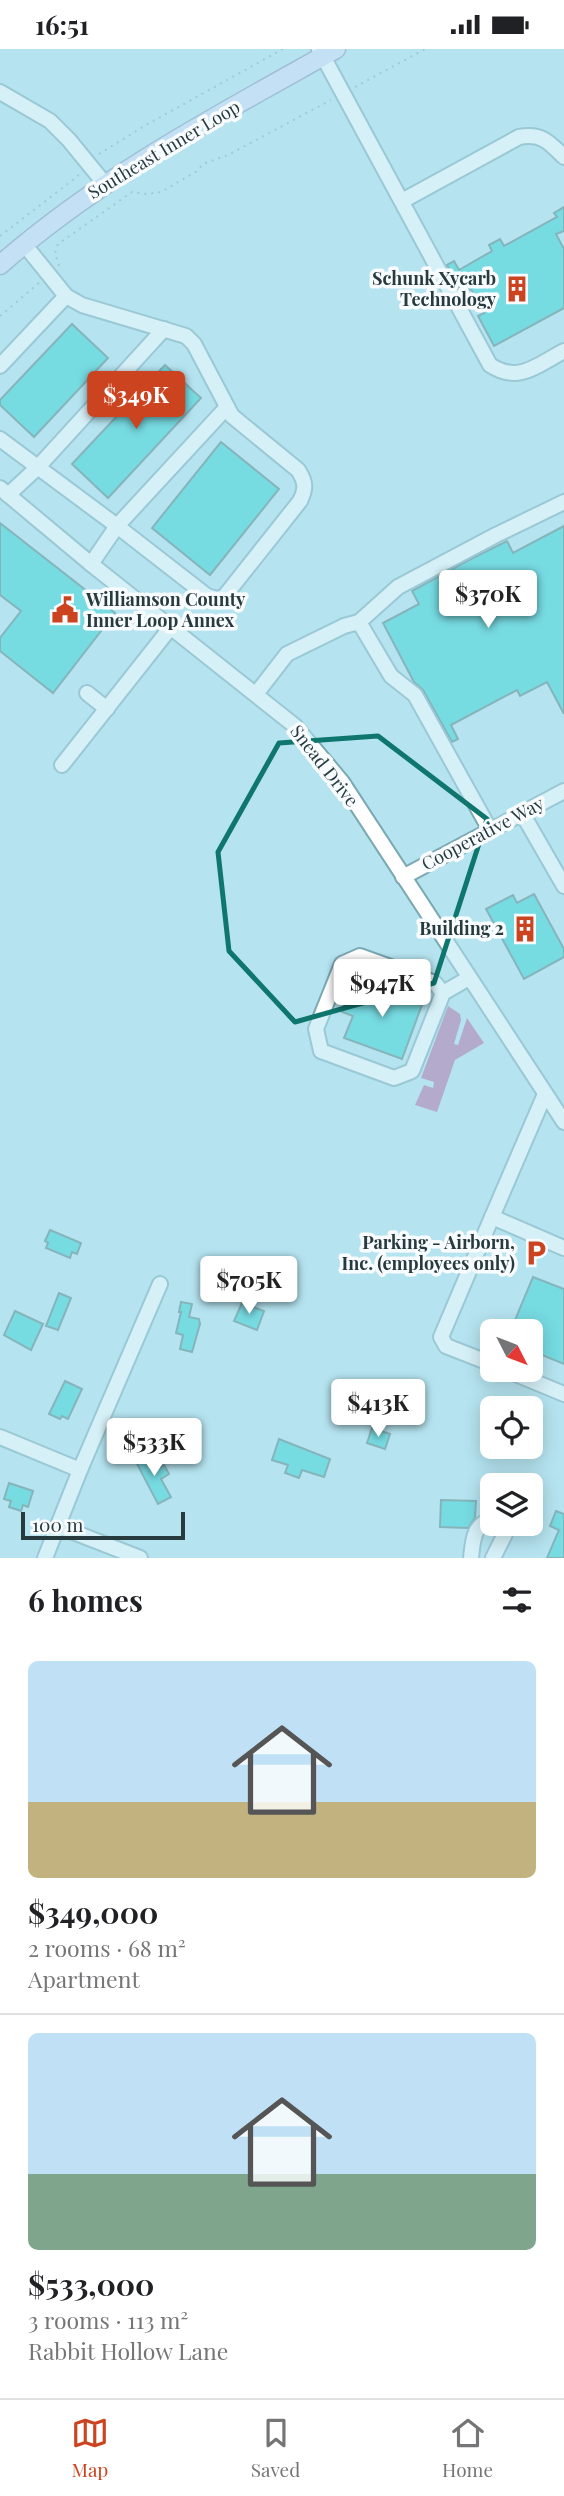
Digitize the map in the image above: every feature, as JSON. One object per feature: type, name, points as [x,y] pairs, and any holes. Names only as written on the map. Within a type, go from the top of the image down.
[{"type":"main road","name":"Southeast Inner Loop","points":[[0,265],[24,244],[139,161],[326,51]]},
{"type":"street","points":[[326,51],[490,365],[500,371],[520,374],[564,351]]},
{"type":"street","points":[[0,92],[50,121],[105,184]]},
{"type":"street","points":[[402,201],[519,138],[531,135],[547,140],[564,157]]},
{"type":"street","points":[[0,439],[207,596],[217,599],[224,597],[300,501],[305,490],[304,478],[298,470],[232,416],[194,344],[186,336],[82,305],[66,296],[24,244]]},
{"type":"street","points":[[0,366],[66,296]]},
{"type":"street","points":[[4,491],[38,467],[164,329]]},
{"type":"street","points":[[91,564],[117,526],[227,407]]},
{"type":"street","name":"Snead Drive","points":[[4,491],[91,564],[295,726],[342,782],[564,1122]]},
{"type":"street","points":[[256,694],[287,654],[344,626],[359,622],[398,587],[564,502]]},
{"type":"street","points":[[359,622],[391,676],[415,695],[490,830]]},
{"type":"street","points":[[62,765],[171,627]]},
{"type":"street","points":[[87,693],[107,709]]},
{"type":"street","name":"Cooperative Way","points":[[403,877],[564,791]]},
{"type":"street","points":[[522,813],[564,886]]},
{"type":"street","points":[[443,993],[435,983],[360,956],[342,964],[316,1029],[321,1051],[394,1078],[412,1071],[443,993],[469,978]]},
{"type":"street","points":[[480,1359],[446,1346],[441,1337],[545,1094]]},
{"type":"street","points":[[492,1217],[564,1248]]},
{"type":"street","points":[[45,1558],[80,1469],[160,1284]]},
{"type":"street","points":[[537,1383],[564,1394]]},
{"type":"street","points":[[0,1437],[80,1469]]},
{"type":"street","points":[[471,1558],[473,1534],[480,1525]]},
{"type":"street","points":[[58,1526],[140,1558]]},
{"type":"street","points":[[493,1558],[504,1536]]},
{"type":"path","points":[[96,156],[146,125],[284,49]]},
{"type":"path","points":[[348,91],[425,49]]},
{"type":"path","points":[[59,267],[55,253],[58,244],[132,192],[161,192],[197,171],[203,164],[228,155],[337,97]]},
{"type":"path","points":[[0,236],[78,176],[77,167]]},
{"type":"path","points":[[0,316],[39,283]]},
{"type":"highlighted area","points":[[378,736],[487,819],[434,983],[295,1022],[229,951],[218,852],[279,743]]},
{"type":"shaded area","points":[[448,1006],[460,1014],[461,1020],[454,1044],[458,1045],[467,1018],[484,1043],[455,1060],[437,1112],[415,1105],[424,1085],[433,1088],[434,1082],[421,1078]]},
{"type":"building","name":"Schunk Xycarb Technology","points":[[564,207],[564,231],[556,234],[564,249],[564,308],[494,346],[478,316],[484,313],[471,289],[462,294],[447,265],[454,261],[459,270],[492,251],[489,245],[500,239],[504,246],[557,217],[554,213]]},
{"type":"building","points":[[72,324],[108,358],[34,437],[0,405],[0,400]]},
{"type":"building","points":[[165,365],[201,398],[108,498],[72,464]]},
{"type":"building","points":[[221,442],[279,489],[210,575],[152,528]]},
{"type":"building","name":"Williamson County Inner Loop Annex","points":[[0,523],[115,613],[53,693],[0,651],[0,638],[21,611],[0,595]]},
{"type":"building","points":[[564,526],[564,714],[547,682],[520,696],[517,690],[451,725],[458,739],[452,742],[423,690],[414,682],[383,623],[419,604],[412,591],[469,560],[507,541],[513,553]]},
{"type":"building","name":"Building 2","points":[[534,894],[564,949],[564,957],[524,979],[486,909],[513,895],[517,903]]},
{"type":"building","points":[[365,981],[423,1002],[402,1059],[344,1038],[353,1016],[342,1012],[348,995],[358,999]]},
{"type":"building","points":[[50,1230],[81,1243],[77,1254],[72,1252],[70,1258],[46,1248],[48,1243],[45,1241]]},
{"type":"building","points":[[533,1277],[564,1289],[564,1364],[543,1355],[543,1319],[515,1319]]},
{"type":"building","points":[[59,1293],[71,1298],[58,1330],[46,1326]]},
{"type":"building","points":[[181,1302],[192,1304],[189,1317],[199,1319],[192,1352],[180,1349],[183,1335],[176,1333]]},
{"type":"building","points":[[242,1303],[264,1311],[257,1330],[234,1321]]},
{"type":"building","points":[[15,1311],[43,1324],[31,1350],[4,1335]]},
{"type":"building","points":[[65,1381],[82,1389],[68,1419],[62,1416],[60,1419],[49,1414]]},
{"type":"building","points":[[172,1421],[178,1433],[150,1449],[143,1437]]},
{"type":"building","points":[[372,1428],[390,1434],[385,1449],[367,1443]]},
{"type":"building","points":[[279,1439],[330,1459],[324,1477],[302,1470],[299,1478],[285,1473],[288,1465],[272,1460]]},
{"type":"building","points":[[147,1453],[156,1470],[164,1465],[169,1474],[161,1479],[171,1497],[158,1504],[135,1460]]},
{"type":"building","points":[[9,1483],[33,1491],[28,1507],[23,1505],[21,1511],[9,1507],[11,1501],[4,1499]]},
{"type":"building","points":[[441,1500],[476,1501],[475,1518],[468,1528],[440,1527]]},
{"type":"building","points":[[556,1511],[564,1514],[564,1558],[547,1558],[559,1530],[550,1526]]},
{"type":"place","name":"Schunk Xycarb Technology","points":[[517,289]]},
{"type":"place","name":"Williamson County Inner Loop Annex","points":[[65,610]]},
{"type":"place","name":"Building 2","points":[[525,929]]},
{"type":"place","name":"Parking - Airborn, Inc. (employees only)","points":[[536,1253]]}]
